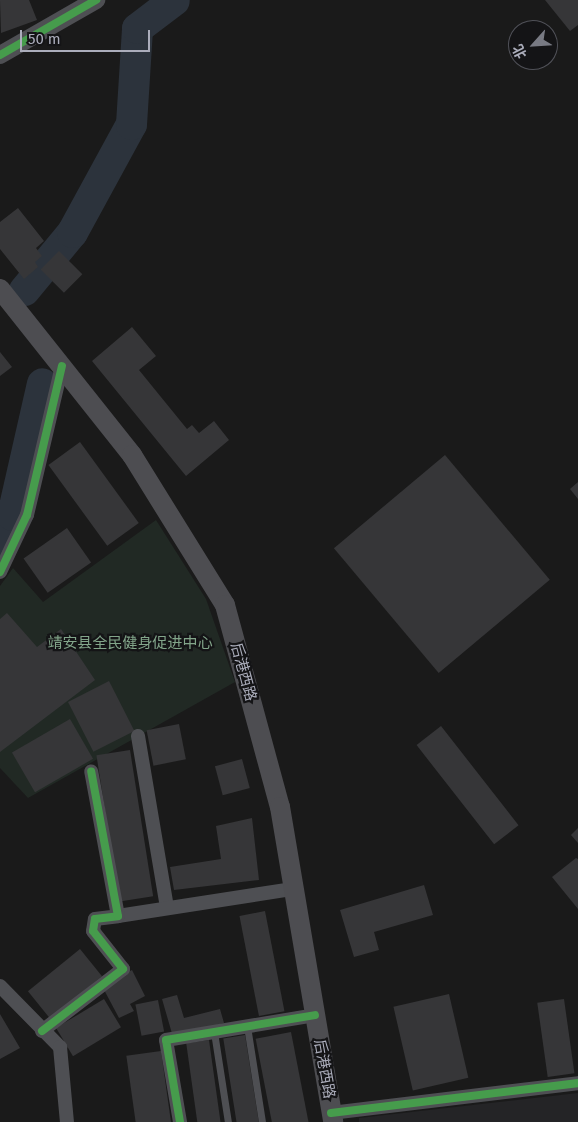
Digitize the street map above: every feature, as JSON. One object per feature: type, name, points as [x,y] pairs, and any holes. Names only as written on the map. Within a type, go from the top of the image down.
[{"type":"main road","name":"后港西路","points":[[0,289],[132,455],[225,605],[280,807],[332,1117]]},
{"type":"street","points":[[0,55],[96,0]]},
{"type":"street","points":[[0,572],[28,515],[62,366]]},
{"type":"street","points":[[138,736],[166,908]]},
{"type":"street","points":[[91,771],[118,916]]},
{"type":"street","points":[[42,1031],[123,969],[93,931],[95,919],[293,889]]},
{"type":"street","points":[[0,986],[42,1031],[60,1047],[68,1122]]},
{"type":"street","points":[[180,1122],[166,1040],[315,1015]]},
{"type":"street","points":[[332,1117],[578,1083]]},
{"type":"lane","points":[[248,1026],[262,1122]]},
{"type":"lane","points":[[214,1032],[228,1122]]},
{"type":"shaded area","points":[[578,1093],[578,1122],[359,1122],[359,1118]]},
{"type":"green space","name":"靖安县全民健身促进中心","points":[[156,520],[206,599],[235,682],[28,798],[0,768],[0,586],[13,568],[43,602]]},
{"type":"building","points":[[0,0],[29,0],[37,20],[1,33]]},
{"type":"building","points":[[545,0],[578,0],[578,25],[570,31]]},
{"type":"building","points":[[18,208],[44,241],[36,248],[42,256],[35,262],[38,267],[24,279],[0,249],[0,222]]},
{"type":"building","points":[[59,251],[82,274],[64,293],[41,269]]},
{"type":"building","points":[[132,327],[156,356],[139,370],[187,429],[192,425],[199,433],[214,421],[229,440],[186,476],[92,361]]},
{"type":"building","points":[[0,352],[12,367],[0,376]]},
{"type":"building","points":[[80,442],[139,523],[107,546],[48,465]]},
{"type":"building","points":[[445,455],[550,580],[439,673],[334,548]]},
{"type":"building","points":[[578,482],[578,499],[570,489]]},
{"type":"building","points":[[67,528],[91,562],[48,593],[24,558]]},
{"type":"building","points":[[7,613],[37,647],[61,629],[95,680],[0,752],[0,619]]},
{"type":"building","points":[[109,681],[134,731],[93,752],[68,702]]},
{"type":"building","points":[[70,719],[93,759],[35,792],[12,752]]},
{"type":"building","points":[[179,724],[186,759],[153,766],[147,730]]},
{"type":"building","points":[[441,726],[519,825],[494,844],[417,745]]},
{"type":"building","points":[[130,750],[153,896],[120,901],[96,755]]},
{"type":"building","points":[[242,759],[250,788],[223,795],[215,766]]},
{"type":"building","points":[[252,818],[259,880],[174,890],[170,867],[221,859],[216,826]]},
{"type":"building","points":[[578,828],[578,843],[571,835]]},
{"type":"building","points":[[576,858],[578,859],[578,909],[552,877]]},
{"type":"building","points":[[424,885],[433,915],[374,932],[379,950],[354,957],[340,910]]},
{"type":"building","points":[[265,911],[284,1011],[259,1016],[239,916]]},
{"type":"building","points":[[80,949],[102,976],[50,1018],[28,991]]},
{"type":"building","points":[[132,970],[145,996],[130,1004],[134,1011],[119,1018],[102,986]]},
{"type":"building","points":[[449,994],[468,1078],[413,1091],[393,1007]]},
{"type":"building","points":[[177,995],[184,1018],[220,1009],[224,1023],[173,1037],[162,999]]},
{"type":"building","points":[[104,999],[121,1027],[73,1056],[56,1028]]},
{"type":"building","points":[[564,999],[574,1073],[548,1077],[537,1003]]},
{"type":"building","points":[[158,1000],[164,1031],[142,1036],[135,1004]]},
{"type":"building","points":[[0,1014],[20,1048],[0,1059]]},
{"type":"building","points":[[291,1032],[308,1122],[272,1122],[256,1039]]},
{"type":"building","points":[[245,1035],[259,1122],[237,1122],[223,1038]]},
{"type":"building","points":[[209,1040],[221,1122],[197,1122],[186,1043]]},
{"type":"building","points":[[161,1051],[171,1122],[136,1122],[126,1056]]},
{"type":"waterway","points":[[24,290],[72,232],[131,124],[137,28],[174,0]]},
{"type":"waterway","points":[[0,539],[12,515],[42,383]]},
{"type":"cycle path","points":[[0,55],[96,0]]},
{"type":"cycle path","points":[[0,572],[27,515],[62,366]]},
{"type":"cycle path","points":[[42,1031],[123,969],[93,931],[95,919],[118,916],[91,771]]},
{"type":"cycle path","points":[[180,1122],[166,1040],[315,1015]]},
{"type":"cycle path","points":[[331,1113],[578,1083]]}]
